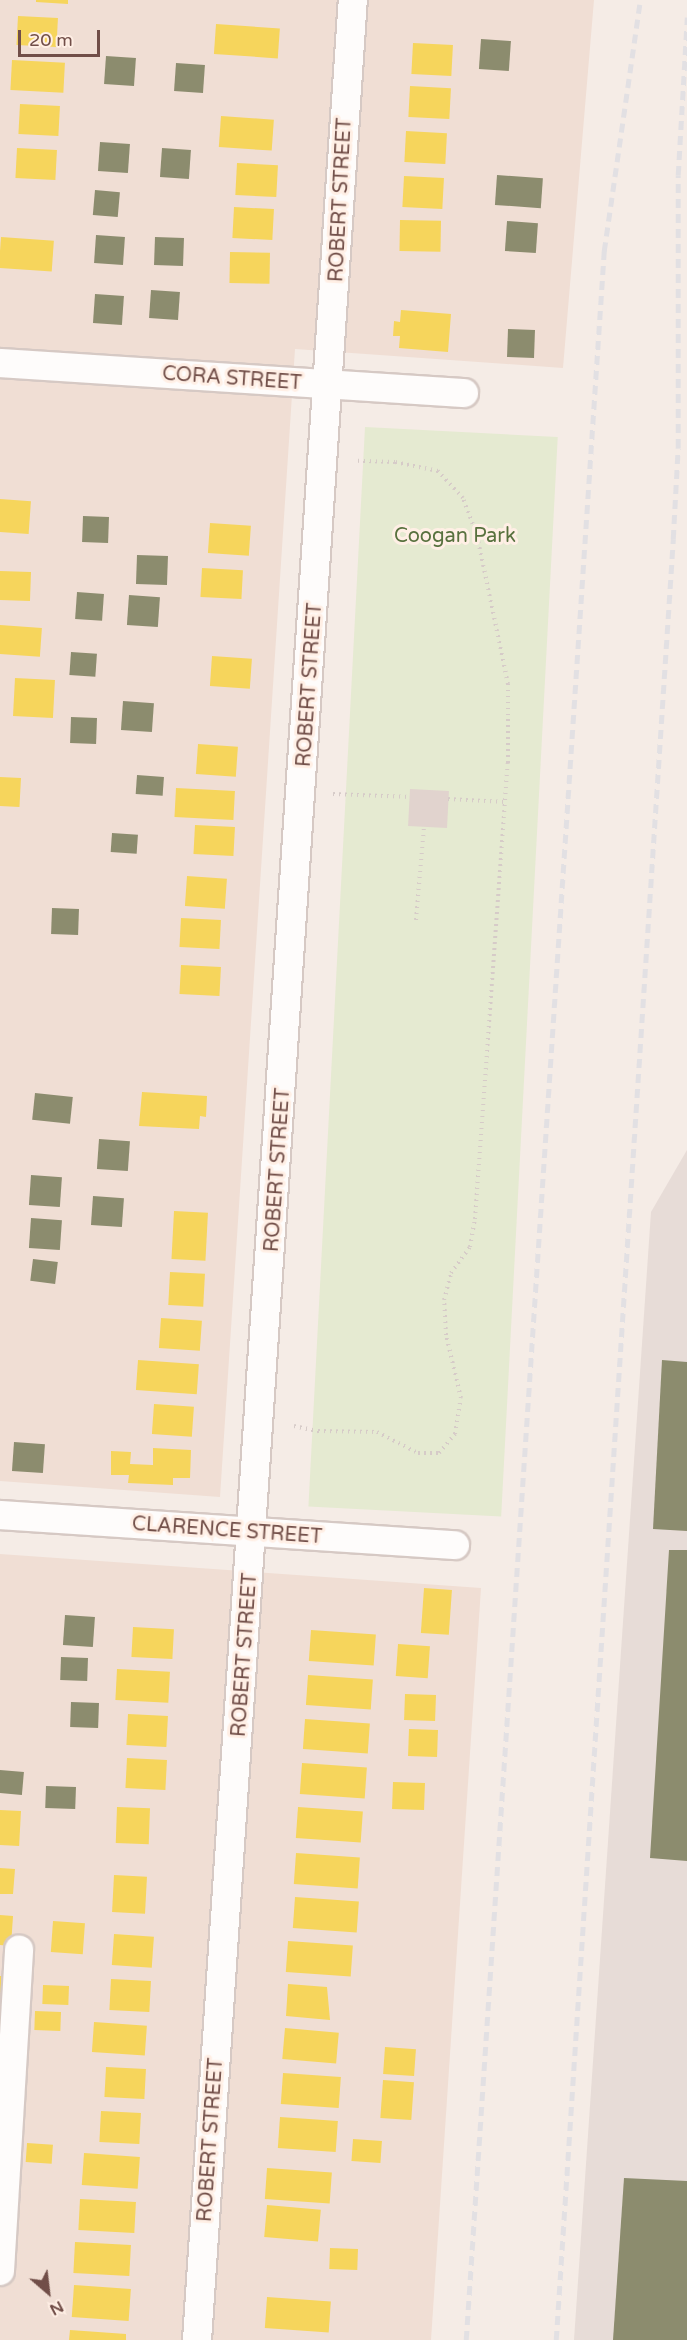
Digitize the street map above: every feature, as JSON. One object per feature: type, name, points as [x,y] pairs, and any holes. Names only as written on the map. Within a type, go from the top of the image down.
[{"type":"street","name":"ROBERT STREET","points":[[197,2340],[254,1532],[330,385],[353,0]]},
{"type":"street","name":"CORA STREET","points":[[0,363],[464,393]]},
{"type":"street","name":"CLARENCE STREET","points":[[0,1515],[455,1545]]},
{"type":"street","points":[[0,2271],[19,1950]]},
{"type":"path","points":[[294,1426],[318,1431],[376,1432],[418,1453],[439,1453],[455,1434],[461,1398],[446,1335],[444,1300],[451,1273],[470,1247],[475,1219],[505,802],[508,684],[477,535],[463,498],[438,471],[395,462],[358,461]]},
{"type":"path","points":[[333,794],[410,797]]},
{"type":"path","points":[[448,799],[505,802]]},
{"type":"path","points":[[416,920],[424,826]]},
{"type":"shaded area","points":[[0,0],[594,0],[563,368],[295,349],[220,1497],[0,1481]]},
{"type":"shaded area","points":[[687,1150],[687,2340],[574,2340],[651,1212]]},
{"type":"shaded area","points":[[0,1554],[481,1588],[431,2340],[0,2340]]},
{"type":"green space","name":"Coogan Park","points":[[365,427],[558,437],[501,1517],[308,1507]]},
{"type":"building: Homes","points":[[36,0],[68,0],[68,4],[36,2]]},
{"type":"building: Homes","points":[[18,16],[58,18],[56,47],[16,45]]},
{"type":"building: Homes","points":[[216,24],[280,28],[278,58],[214,54]]},
{"type":"building: Homes","points":[[413,43],[453,45],[451,76],[411,74]]},
{"type":"building: Homes","points":[[12,60],[65,63],[63,93],[10,90]]},
{"type":"building: Homes","points":[[410,86],[451,88],[449,119],[408,117]]},
{"type":"building: Homes","points":[[20,104],[60,106],[58,136],[18,134]]},
{"type":"building: Homes","points":[[221,116],[274,120],[272,151],[219,147]]},
{"type":"building: Homes","points":[[406,131],[447,133],[445,164],[404,162]]},
{"type":"building: Homes","points":[[17,148],[57,150],[55,180],[15,178]]},
{"type":"building: Homes","points":[[237,163],[278,165],[276,197],[235,195]]},
{"type":"building: Homes","points":[[404,176],[444,178],[442,209],[402,207]]},
{"type":"building: Homes","points":[[234,207],[274,209],[272,240],[232,238]]},
{"type":"building: Homes","points":[[400,220],[441,221],[440,252],[399,251]]},
{"type":"building: Homes","points":[[1,237],[54,241],[52,272],[0,268]]},
{"type":"building: Homes","points":[[230,252],[270,253],[269,284],[229,283]]},
{"type":"building: Homes","points":[[401,310],[451,314],[448,352],[399,348],[400,336],[393,336],[394,321],[400,322]]},
{"type":"building: Homes","points":[[0,499],[31,501],[29,534],[0,532]]},
{"type":"building: Homes","points":[[210,523],[251,526],[249,556],[208,553]]},
{"type":"building: Homes","points":[[202,568],[243,570],[241,599],[200,597]]},
{"type":"building: Homes","points":[[0,571],[31,572],[30,601],[0,600]]},
{"type":"building: Homes","points":[[0,625],[42,628],[40,657],[0,654]]},
{"type":"building: Homes","points":[[212,656],[252,659],[250,689],[210,686]]},
{"type":"building: Homes","points":[[15,678],[55,680],[53,718],[13,716]]},
{"type":"building: Homes","points":[[198,744],[238,747],[236,777],[196,774]]},
{"type":"building: Homes","points":[[0,777],[21,778],[19,807],[0,806]]},
{"type":"building: Homes","points":[[176,788],[235,791],[233,820],[174,817]]},
{"type":"building: Homes","points":[[195,825],[235,827],[233,856],[193,854]]},
{"type":"building: Homes","points":[[187,876],[227,879],[225,909],[185,906]]},
{"type":"building: Homes","points":[[181,918],[221,920],[219,949],[179,947]]},
{"type":"building: Homes","points":[[181,965],[221,967],[219,996],[179,994]]},
{"type":"building: Homes","points":[[142,1092],[207,1096],[206,1117],[200,1116],[199,1129],[139,1126]]},
{"type":"building: Homes","points":[[174,1211],[208,1213],[205,1261],[171,1259]]},
{"type":"building: Homes","points":[[170,1272],[205,1274],[203,1307],[168,1305]]},
{"type":"building: Homes","points":[[161,1318],[202,1321],[200,1351],[159,1348]]},
{"type":"building: Homes","points":[[138,1360],[199,1364],[197,1394],[136,1390]]},
{"type":"building: Homes","points":[[154,1404],[194,1407],[192,1437],[152,1434]]},
{"type":"building: Homes","points":[[153,1448],[191,1450],[190,1478],[173,1478],[173,1485],[128,1483],[129,1475],[111,1475],[111,1451],[131,1452],[130,1464],[153,1465]]},
{"type":"building: Homes","points":[[424,1588],[452,1590],[449,1635],[421,1633]]},
{"type":"building: Homes","points":[[133,1627],[174,1629],[172,1659],[131,1657]]},
{"type":"building: Homes","points":[[311,1630],[376,1635],[374,1665],[309,1661]]},
{"type":"building: Homes","points":[[398,1644],[430,1646],[428,1678],[396,1676]]},
{"type":"building: Homes","points":[[117,1669],[170,1672],[168,1703],[115,1700]]},
{"type":"building: Homes","points":[[308,1675],[373,1680],[371,1709],[306,1705]]},
{"type":"building: Homes","points":[[405,1694],[436,1695],[435,1721],[404,1720]]},
{"type":"building: Homes","points":[[128,1714],[168,1716],[166,1747],[126,1745]]},
{"type":"building: Homes","points":[[305,1719],[370,1724],[368,1753],[303,1749]]},
{"type":"building: Homes","points":[[409,1729],[438,1730],[437,1757],[408,1756]]},
{"type":"building: Homes","points":[[127,1758],[167,1760],[165,1790],[125,1788]]},
{"type":"building: Homes","points":[[302,1763],[367,1768],[365,1798],[300,1794]]},
{"type":"building: Homes","points":[[393,1782],[425,1783],[424,1810],[392,1809]]},
{"type":"building: Homes","points":[[117,1807],[150,1808],[149,1844],[116,1843]]},
{"type":"building: Homes","points":[[298,1807],[363,1812],[361,1842],[296,1838]]},
{"type":"building: Homes","points":[[0,1810],[21,1811],[19,1846],[0,1845]]},
{"type":"building: Homes","points":[[296,1853],[360,1857],[358,1888],[294,1884]]},
{"type":"building: Homes","points":[[0,1868],[15,1869],[13,1894],[0,1894]]},
{"type":"building: Homes","points":[[114,1875],[147,1877],[145,1914],[112,1912]]},
{"type":"building: Homes","points":[[295,1897],[359,1901],[357,1932],[293,1928]]},
{"type":"building: Homes","points":[[0,1915],[13,1916],[11,1946],[0,1945]]},
{"type":"building: Homes","points":[[53,1921],[85,1923],[83,1954],[51,1952]]},
{"type":"building: Homes","points":[[114,1934],[154,1937],[152,1968],[112,1965]]},
{"type":"building: Homes","points":[[288,1941],[353,1946],[351,1976],[286,1972]]},
{"type":"building: Homes","points":[[0,1976],[8,1976],[7,1997],[0,1996]]},
{"type":"building: Homes","points":[[111,1979],[151,1981],[149,2012],[109,2010]]},
{"type":"building: Homes","points":[[288,1984],[327,1987],[330,2020],[286,2016]]},
{"type":"building: Homes","points":[[43,1985],[69,1986],[68,2005],[42,2004]]},
{"type":"building: Homes","points":[[35,2011],[61,2012],[60,2031],[34,2030]]},
{"type":"building: Homes","points":[[94,2022],[147,2026],[145,2056],[92,2052]]},
{"type":"building: Homes","points":[[285,2028],[339,2033],[336,2064],[282,2059]]},
{"type":"building: Homes","points":[[385,2047],[416,2049],[414,2076],[383,2074]]},
{"type":"building: Homes","points":[[106,2067],[146,2069],[144,2099],[104,2097]]},
{"type":"building: Homes","points":[[283,2073],[341,2077],[339,2108],[281,2104]]},
{"type":"building: Homes","points":[[383,2080],[414,2082],[411,2120],[380,2118]]},
{"type":"building: Homes","points":[[101,2111],[141,2113],[139,2144],[99,2142]]},
{"type":"building: Homes","points":[[280,2117],[338,2121],[336,2152],[278,2148]]},
{"type":"building: Homes","points":[[353,2139],[382,2141],[380,2163],[351,2161]]},
{"type":"building: Homes","points":[[27,2143],[53,2145],[52,2164],[26,2162]]},
{"type":"building: Homes","points":[[84,2153],[140,2157],[138,2189],[82,2185]]},
{"type":"building: Homes","points":[[267,2168],[332,2173],[330,2203],[265,2199]]},
{"type":"building: Homes","points":[[80,2199],[136,2202],[134,2233],[78,2230]]},
{"type":"building: Homes","points":[[267,2205],[321,2210],[318,2242],[264,2237]]},
{"type":"building: Homes","points":[[75,2242],[131,2245],[129,2276],[73,2273]]},
{"type":"building: Homes","points":[[330,2248],[358,2249],[357,2270],[329,2269]]},
{"type":"building: Homes","points":[[74,2285],[131,2289],[129,2321],[72,2317]]},
{"type":"building: Homes","points":[[267,2297],[331,2301],[329,2332],[265,2328]]},
{"type":"building: Homes","points":[[70,2330],[126,2334],[126,2340],[69,2340]]},
{"type":"building: Industry","points":[[481,39],[511,41],[509,71],[479,69]]},
{"type":"building: Industry","points":[[106,56],[136,58],[134,86],[104,84]]},
{"type":"building: Industry","points":[[176,63],[205,65],[203,93],[174,91]]},
{"type":"building: Industry","points":[[100,142],[130,144],[128,173],[98,171]]},
{"type":"building: Industry","points":[[162,148],[191,150],[189,179],[160,177]]},
{"type":"building: Industry","points":[[497,175],[543,178],[541,208],[495,205]]},
{"type":"building: Industry","points":[[95,190],[120,192],[118,217],[93,215]]},
{"type":"building: Industry","points":[[507,221],[538,223],[536,253],[505,251]]},
{"type":"building: Industry","points":[[96,235],[125,237],[123,265],[94,263]]},
{"type":"building: Industry","points":[[155,237],[184,238],[183,266],[154,265]]},
{"type":"building: Industry","points":[[151,290],[180,292],[178,320],[149,318]]},
{"type":"building: Industry","points":[[95,294],[124,296],[122,325],[93,323]]},
{"type":"building: Industry","points":[[508,329],[535,330],[534,358],[507,357]]},
{"type":"building: Industry","points":[[83,516],[109,517],[108,543],[82,542]]},
{"type":"building: Industry","points":[[137,555],[168,556],[167,585],[136,584]]},
{"type":"building: Industry","points":[[77,592],[104,594],[102,621],[75,619]]},
{"type":"building: Industry","points":[[129,595],[160,597],[158,627],[127,625]]},
{"type":"building: Industry","points":[[71,652],[97,654],[95,677],[69,675]]},
{"type":"building: Industry","points":[[123,701],[154,703],[152,732],[121,730]]},
{"type":"building: Industry","points":[[71,717],[97,718],[96,744],[70,743]]},
{"type":"building: Industry","points":[[137,775],[164,777],[163,796],[136,794]]},
{"type":"building: Industry","points":[[112,833],[138,835],[137,854],[111,852]]},
{"type":"building: Industry","points":[[52,908],[79,909],[78,935],[51,934]]},
{"type":"building: Industry","points":[[35,1093],[73,1097],[70,1124],[32,1120]]},
{"type":"building: Industry","points":[[99,1139],[130,1141],[128,1171],[97,1169]]},
{"type":"building: Industry","points":[[31,1175],[62,1177],[60,1207],[29,1205]]},
{"type":"building: Industry","points":[[93,1196],[124,1198],[122,1227],[91,1225]]},
{"type":"building: Industry","points":[[31,1218],[62,1220],[60,1250],[29,1248]]},
{"type":"building: Industry","points":[[33,1259],[58,1262],[55,1284],[30,1281]]},
{"type":"building: Industry","points":[[662,1360],[687,1362],[687,1531],[653,1529]]},
{"type":"building: Industry","points":[[14,1442],[45,1444],[43,1473],[12,1471]]},
{"type":"building: Industry","points":[[669,1550],[687,1550],[687,1861],[650,1858]]},
{"type":"building: Industry","points":[[65,1615],[95,1617],[93,1647],[63,1645]]},
{"type":"building: Industry","points":[[61,1657],[88,1658],[87,1681],[60,1680]]},
{"type":"building: Industry","points":[[71,1702],[99,1703],[98,1728],[70,1727]]},
{"type":"building: Industry","points":[[0,1770],[24,1772],[22,1795],[0,1793]]},
{"type":"building: Industry","points":[[46,1786],[76,1787],[75,1809],[45,1808]]},
{"type":"building: Industry","points":[[624,2178],[687,2181],[687,2340],[613,2340]]},
{"type":"building: Other","points":[[410,789],[449,791],[447,828],[408,826]]},
{"type":"railway","points":[[466,2340],[604,251],[640,0]]},
{"type":"railway","points":[[556,2340],[673,539],[678,448],[678,175],[687,17]]}]
